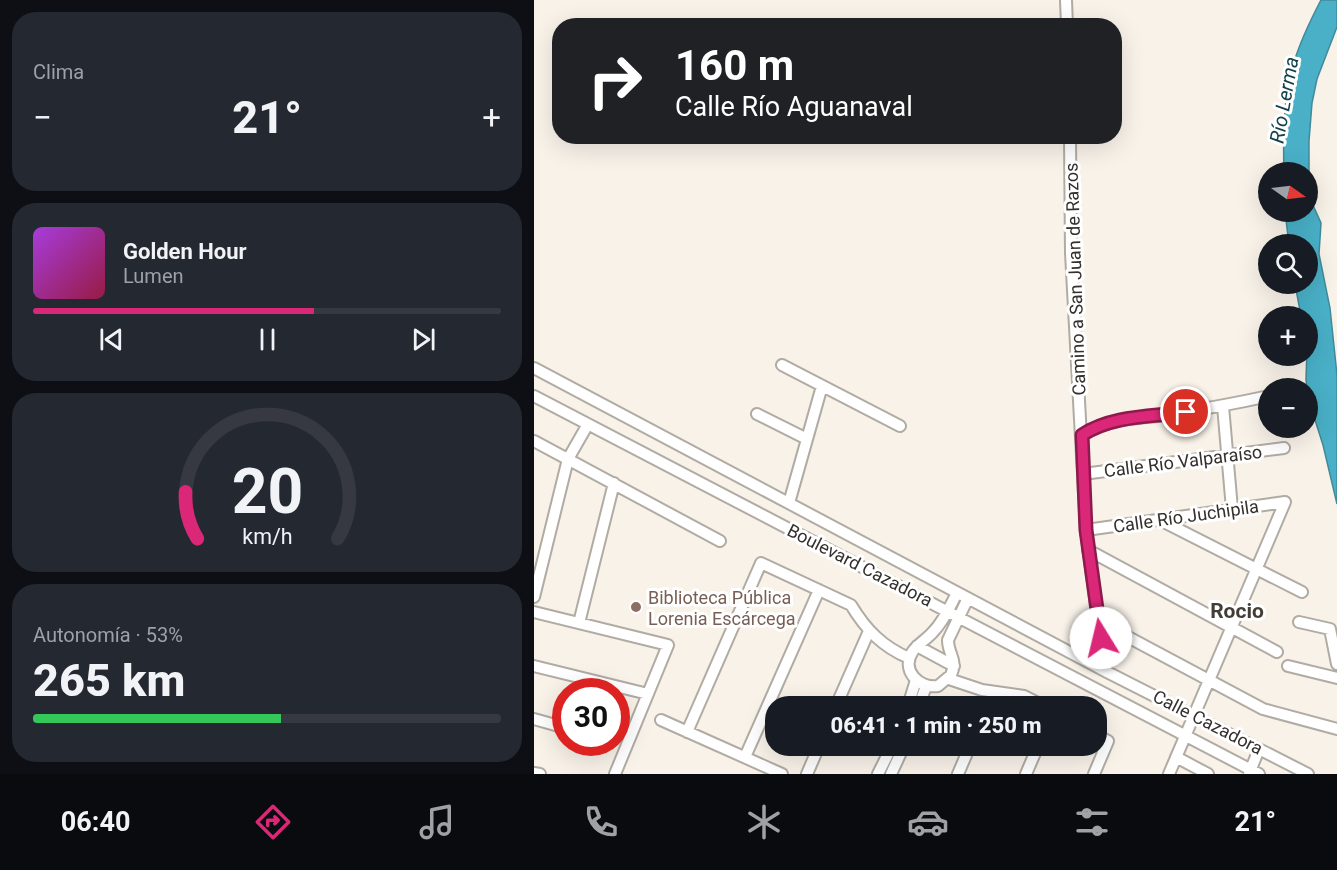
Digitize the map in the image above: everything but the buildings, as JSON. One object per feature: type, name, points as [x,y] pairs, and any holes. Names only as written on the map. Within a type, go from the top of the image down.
[{"type":"street","points":[[1066,0],[1067,18]]},
{"type":"street","name":"Camino a San Juan de Razos","points":[[1070,144],[1071,253],[1086,530],[1107,672]]},
{"type":"street","points":[[782,365],[900,426]]},
{"type":"street","name":"Boulevard Cazadora","points":[[534,368],[1107,672]]},
{"type":"street","points":[[789,503],[822,386]]},
{"type":"street","name":"Boulevard Cazadora","points":[[534,396],[1185,735]]},
{"type":"street","points":[[1082,435],[1113,421],[1223,406],[1258,398]]},
{"type":"street","points":[[1223,406],[1232,509]]},
{"type":"street","points":[[757,414],[807,439]]},
{"type":"street","points":[[534,597],[568,459],[588,424]]},
{"type":"street","points":[[534,441],[720,541]]},
{"type":"street","name":"Calle Río Valparaíso","points":[[1083,474],[1284,448]]},
{"type":"street","points":[[579,623],[614,483]]},
{"type":"street","name":"Calle Río Juchipila","points":[[1086,530],[1286,502],[1257,569]]},
{"type":"street","points":[[1160,519],[1302,592]]},
{"type":"street","points":[[1088,550],[1276,652]]},
{"type":"street","points":[[687,732],[761,562],[851,605],[869,631],[888,647],[909,658]]},
{"type":"street","points":[[1169,774],[1257,569]]},
{"type":"street","points":[[745,757],[819,590]]},
{"type":"street","points":[[963,595],[958,617],[948,640],[954,666],[949,679],[938,686],[921,683],[910,670],[909,658],[963,595]]},
{"type":"street","points":[[534,612],[668,645],[648,694],[630,728]]},
{"type":"street","points":[[1098,621],[1263,709],[1337,729]]},
{"type":"street","points":[[1299,622],[1330,629],[1337,664]]},
{"type":"street","points":[[840,696],[869,631]]},
{"type":"street","points":[[917,646],[954,666]]},
{"type":"street","points":[[534,666],[648,694]]},
{"type":"street","points":[[1288,666],[1337,678]]},
{"type":"street","name":"Calle Cazadora","points":[[1107,672],[1308,774]]},
{"type":"street","points":[[949,679],[993,693],[1024,696]]},
{"type":"street","points":[[914,696],[921,683]]},
{"type":"street","points":[[920,696],[921,683]]},
{"type":"street","points":[[534,720],[552,724]]},
{"type":"street","points":[[661,720],[782,774]]},
{"type":"street","name":"Calle Cazadora","points":[[1185,735],[1253,773]]},
{"type":"street","points":[[1253,773],[1259,748]]},
{"type":"street","points":[[615,774],[619,756]]},
{"type":"street","points":[[807,774],[815,756]]},
{"type":"street","points":[[878,774],[887,756]]},
{"type":"street","points":[[891,774],[899,756]]},
{"type":"street","points":[[958,774],[966,756]]},
{"type":"street","points":[[1026,774],[1034,756]]},
{"type":"street","points":[[1094,774],[1102,756]]},
{"type":"street","points":[[1176,757],[1208,774]]},
{"type":"street","points":[[534,772],[540,774]]},
{"type":"water","points":[[1321,0],[1337,0],[1337,27],[1317,79],[1312,103],[1309,162],[1284,162],[1284,118],[1287,91],[1293,65]]},
{"type":"water","points":[[1318,216],[1321,223],[1319,254],[1330,308],[1337,375],[1337,504],[1318,429],[1318,378],[1306,378],[1306,366],[1318,366],[1318,306],[1299,306],[1297,294],[1318,294],[1318,234],[1288,234],[1286,222],[1318,222]]},
{"type":"place","name":"Biblioteca Pública Lorenia Escárcega","points":[[636,607]]},
{"type":"district","name":"Rocio","points":[[1237,611]]},
{"type":"route","points":[[1101,638],[1086,530],[1082,435],[1113,421],[1186,412]]},
{"type":"water label","name":"Río Lerma","points":[[1284,100]]}]
